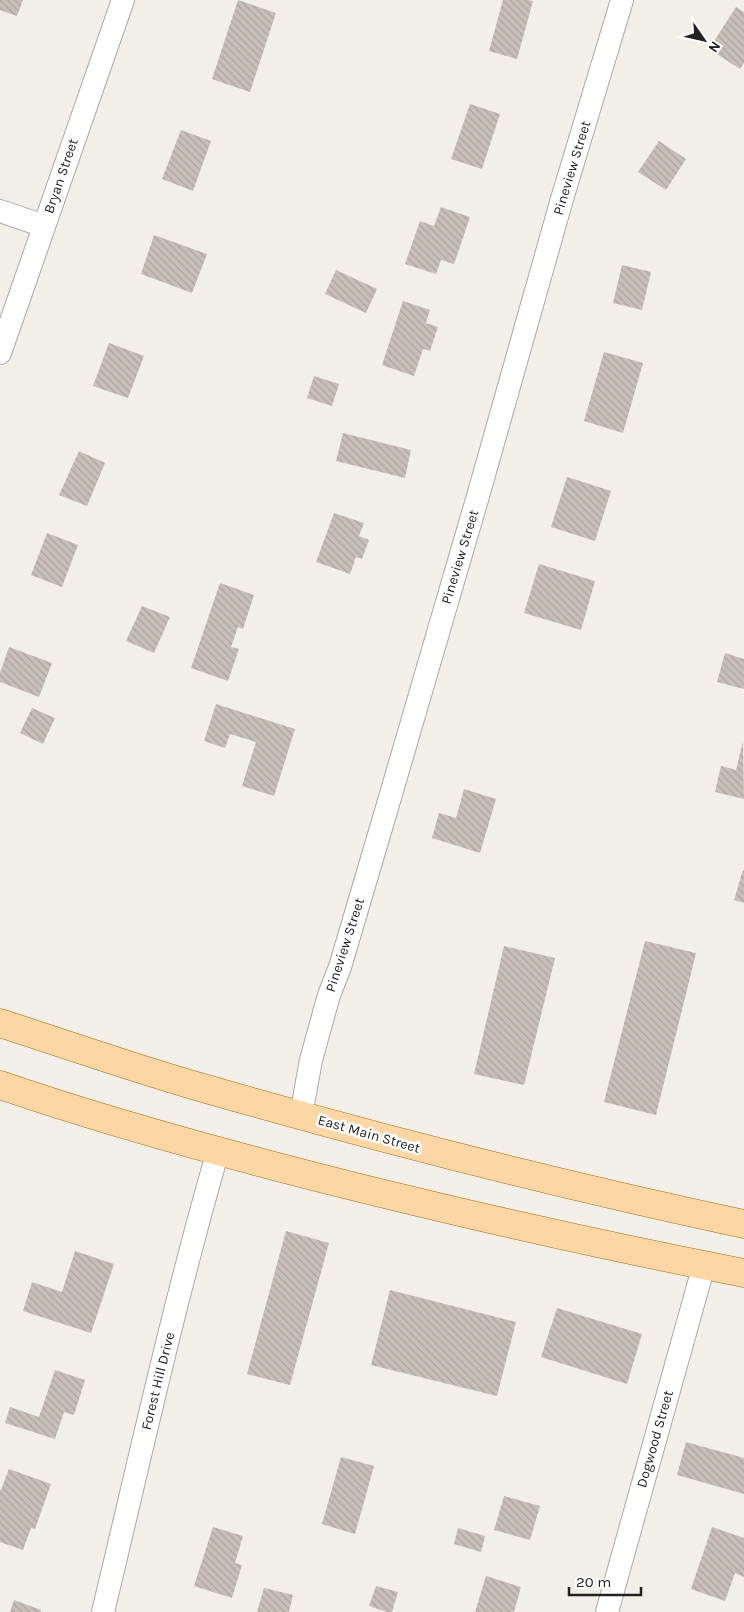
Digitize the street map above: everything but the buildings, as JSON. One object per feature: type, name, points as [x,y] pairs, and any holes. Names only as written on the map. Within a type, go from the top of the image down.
[{"type":"main road","name":"East Main Street","points":[[0,1023],[193,1085],[388,1140],[474,1162],[744,1224]]},
{"type":"main road","points":[[0,1084],[147,1131],[218,1151],[482,1218],[744,1273]]},
{"type":"street","name":"Bryan Street","points":[[0,353],[123,0]]},
{"type":"street","name":"Pineview Street","points":[[301,1114],[311,1060],[329,995],[340,967],[384,818],[562,199],[622,0]]},
{"type":"street","points":[[0,211],[44,226]]},
{"type":"street","name":"Forest Hill Drive","points":[[103,1612],[143,1441],[218,1151]]},
{"type":"street","name":"Dogwood Street","points":[[607,1612],[704,1265]]}]
